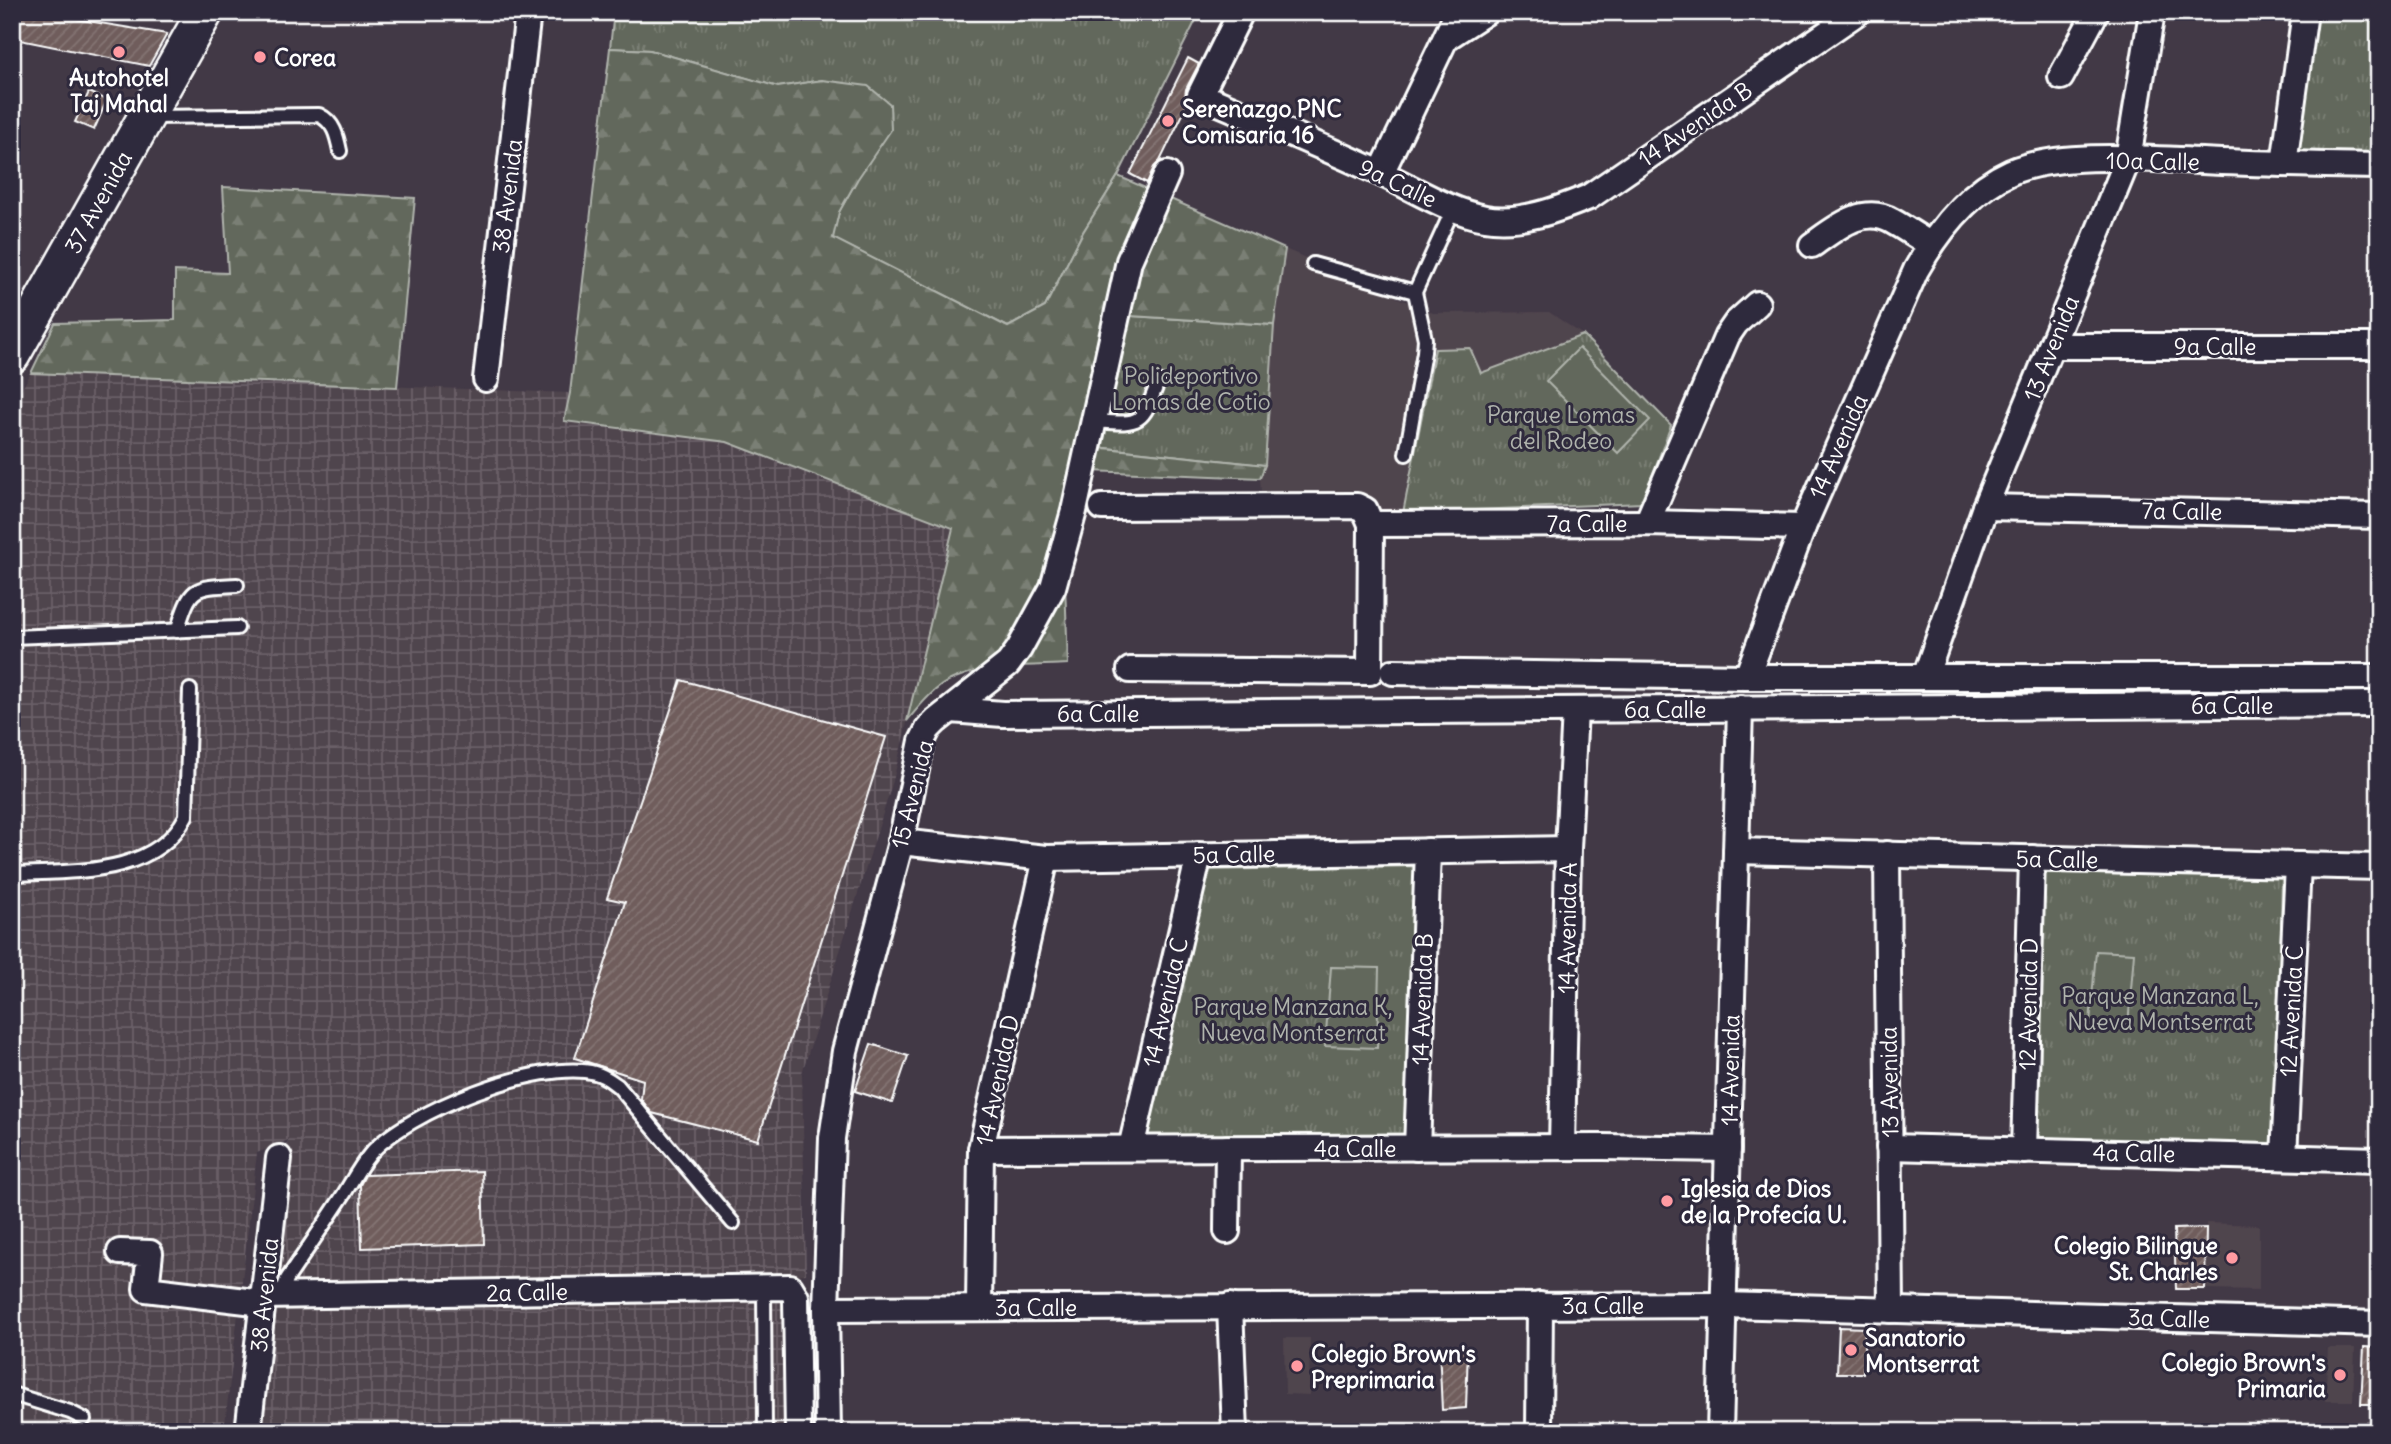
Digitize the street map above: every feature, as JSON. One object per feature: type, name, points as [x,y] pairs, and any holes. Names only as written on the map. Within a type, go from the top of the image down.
[{"type":"street","name":"38 Avenida","points":[[485,379],[528,12]]},
{"type":"street","name":"9a Calle","points":[[1241,12],[1200,95],[1381,173],[1453,209],[1487,218],[1524,218]]},
{"type":"street","points":[[1381,173],[1458,12]]},
{"type":"street","points":[[1445,39],[1486,12]]},
{"type":"street","name":"14 Avenida B","points":[[1524,218],[1556,210],[1589,197],[1858,12]]},
{"type":"street","points":[[2061,77],[2096,12]]},
{"type":"street","name":"13 Avenida","points":[[1925,677],[1985,507],[2128,159],[2152,12]]},
{"type":"street","points":[[2284,164],[2305,12]]},
{"type":"street","name":"37 Avenida","points":[[12,355],[146,117],[199,13]]},
{"type":"street","name":"10a Calle","points":[[1947,223],[1984,188],[2011,172],[2046,162],[2128,159],[2379,166]]},
{"type":"street","name":"15 Avenida","points":[[828,1432],[826,1308],[832,1138],[845,1051],[901,842],[922,741],[928,729],[1008,664],[1054,587],[1074,511],[1129,261],[1167,174]]},
{"type":"street","points":[[1812,245],[1844,223],[1876,214],[1890,219],[1930,244]]},
{"type":"street","name":"14 Avenida","points":[[1747,677],[1803,527],[1904,294],[1930,244],[1947,223]]},
{"type":"street","points":[[1647,523],[1727,335],[1757,304]]},
{"type":"street","name":"9a Calle","points":[[2051,346],[2379,346]]},
{"type":"street","points":[[1102,507],[1357,506],[1365,510],[1371,524],[1382,672]]},
{"type":"street","name":"7a Calle","points":[[1985,507],[2379,516]]},
{"type":"street","name":"7a Calle","points":[[1371,524],[1647,523],[1803,527]]},
{"type":"street","name":"6a Calle","points":[[1130,670],[1747,677],[2379,677]]},
{"type":"street","name":"6a Calle","points":[[951,710],[1003,714],[2379,704]]},
{"type":"street","name":"14 Avenida","points":[[1720,1432],[1740,708]]},
{"type":"street","name":"14 Avenida A","points":[[1562,1147],[1575,709]]},
{"type":"street","name":"5a Calle","points":[[901,842],[1046,858],[1569,849]]},
{"type":"street","name":"5a Calle","points":[[1736,850],[2379,867]]},
{"type":"street","name":"14 Avenida B","points":[[1417,1147],[1428,851]]},
{"type":"street","name":"13 Avenida","points":[[1886,854],[1891,1310]]},
{"type":"street","name":"14 Avenida C","points":[[1131,1148],[1199,855]]},
{"type":"street","name":"14 Avenida D","points":[[979,1307],[981,1149],[1046,858]]},
{"type":"street","name":"12 Avenida D","points":[[2024,1151],[2032,858]]},
{"type":"street","name":"12 Avenida C","points":[[2284,1157],[2298,865]]},
{"type":"street","name":"4a Calle","points":[[1889,1147],[2379,1160]]},
{"type":"street","points":[[1227,1231],[1228,1148]]},
{"type":"street","name":"4a Calle","points":[[981,1149],[1728,1149]]},
{"type":"street","name":"38 Avenida","points":[[248,1432],[269,1299],[279,1158]]},
{"type":"street","name":"2a Calle","points":[[120,1252],[150,1253],[146,1289],[269,1299],[790,1287],[796,1297],[799,1432]]},
{"type":"street","points":[[1539,1432],[1540,1305]]},
{"type":"street","name":"3a Calle","points":[[826,1308],[1724,1305],[2379,1324]]},
{"type":"street","points":[[1230,1306],[1236,1432]]},
{"type":"lane","points":[[146,117],[319,115],[326,118],[336,132],[340,150]]},
{"type":"lane","points":[[1406,454],[1424,352],[1423,328],[1415,292],[1453,209]]},
{"type":"lane","points":[[1313,264],[1415,292]]},
{"type":"lane","points":[[1093,421],[1137,421],[1147,412],[1158,382]]},
{"type":"lane","points":[[177,631],[186,603],[193,592],[204,586],[237,584]]},
{"type":"lane","points":[[12,637],[237,628]]},
{"type":"lane","points":[[12,874],[109,867],[141,857],[169,840],[186,816],[190,690]]},
{"type":"lane","points":[[269,1299],[287,1279],[371,1154],[386,1142],[419,1117],[447,1102],[494,1086],[558,1071],[593,1072],[618,1086],[733,1223]]},
{"type":"lane","points":[[764,1287],[765,1432]]},
{"type":"lane","points":[[12,1394],[84,1419]]},
{"type":"shaded area","points":[[1285,249],[1433,313],[1549,312],[1583,335],[1481,373],[1403,513],[1262,509],[1260,478],[1265,465],[1274,325]]},
{"type":"shaded area","points":[[31,373],[570,393],[565,421],[727,442],[954,528],[893,781],[802,1073],[806,1274],[787,1275],[791,1432],[257,1432],[288,1140],[257,1153],[224,1432],[12,1432],[12,406]]},
{"type":"shaded area","name":"Colegio Bilingue St. Charles","points":[[2206,1223],[2259,1225],[2259,1290],[2205,1289]]},
{"type":"shaded area","name":"Colegio Brown's Preprimaria","points":[[1284,1338],[1310,1338],[1309,1395],[1285,1394]]},
{"type":"shaded area","name":"Colegio Brown's Primaria","points":[[2328,1348],[2355,1348],[2353,1401],[2325,1401]]},
{"type":"green space","points":[[614,12],[1200,12],[1118,176],[1083,232],[1045,307],[1008,327],[832,238],[839,212],[857,180],[822,80],[778,87],[650,50],[610,48]]},
{"type":"green space","points":[[2315,12],[2379,12],[2379,152],[2291,154]]},
{"type":"green space","points":[[610,48],[650,50],[778,87],[822,80],[868,86],[890,104],[891,130],[839,212],[833,238],[1008,327],[1045,307],[1083,232],[1118,176],[1285,249],[1274,325],[1115,315],[1087,446],[1265,465],[1260,478],[1090,471],[1070,481],[1062,502],[1068,664],[996,668],[968,673],[935,690],[907,721],[953,528],[727,442],[564,421],[570,393]]},
{"type":"green space","points":[[223,187],[415,198],[397,387],[31,373],[55,323],[175,320],[175,271],[228,273]]},
{"type":"green space","name":"Polideportivo Lomas de Cotio","points":[[1115,315],[1274,325],[1265,465],[1087,446]]},
{"type":"green space","name":"Parque Lomas del Rodeo","points":[[1583,335],[1671,425],[1642,503],[1403,513],[1435,349],[1470,348],[1481,373]]},
{"type":"green space","points":[[1579,348],[1650,420],[1618,453],[1546,381]]},
{"type":"green space","name":"Parque Manzana K, Nueva Montserrat","points":[[1419,866],[1408,1140],[1143,1138],[1204,870]]},
{"type":"green space","name":"Parque Manzana L, Nueva Montserrat","points":[[2045,869],[2282,876],[2277,1144],[2037,1142]]},
{"type":"green space","points":[[2096,951],[2134,953],[2128,1026],[2090,1023]]},
{"type":"green space","points":[[1331,967],[1379,968],[1377,1048],[1325,1046]]},
{"type":"building","name":"Autohotel Taj Mahal","points":[[22,12],[69,12],[69,18],[167,34],[149,66],[15,39],[15,15]]},
{"type":"building","name":"Serenazgo PNC Comisaría 16","points":[[1188,58],[1199,64],[1186,89],[1188,104],[1147,183],[1130,174]]},
{"type":"building","points":[[89,92],[107,100],[94,130],[75,122]]},
{"type":"building","points":[[681,680],[886,737],[758,1140],[652,1113],[641,1099],[643,1080],[575,1058],[625,902],[607,898]]},
{"type":"building","points":[[871,1044],[908,1056],[892,1103],[855,1091]]},
{"type":"building","points":[[482,1171],[484,1244],[362,1248],[360,1185],[365,1175]]},
{"type":"building","points":[[2206,1228],[2205,1289],[2176,1289],[2174,1229]]},
{"type":"building","name":"Sanatorio Montserrat","points":[[1839,1327],[1865,1328],[1863,1373],[1837,1373]]},
{"type":"building","points":[[1439,1347],[1468,1347],[1466,1408],[1442,1410]]},
{"type":"building","points":[[2364,1347],[2379,1348],[2379,1404],[2361,1404]]},
{"type":"place","name":"Autohotel Taj Mahal","points":[[119,52]]},
{"type":"place","name":"Corea","points":[[260,57]]},
{"type":"place","name":"Serenazgo PNC Comisaría 16","points":[[1168,121]]},
{"type":"place","name":"Iglesia de Dios de la Profecía U.","points":[[1667,1201]]},
{"type":"place","name":"Colegio Bilingue St. Charles","points":[[2232,1258]]},
{"type":"place","name":"Sanatorio Montserrat","points":[[1851,1350]]},
{"type":"place","name":"Colegio Brown's Preprimaria","points":[[1297,1366]]},
{"type":"place","name":"Colegio Brown's Primaria","points":[[2340,1375]]}]
